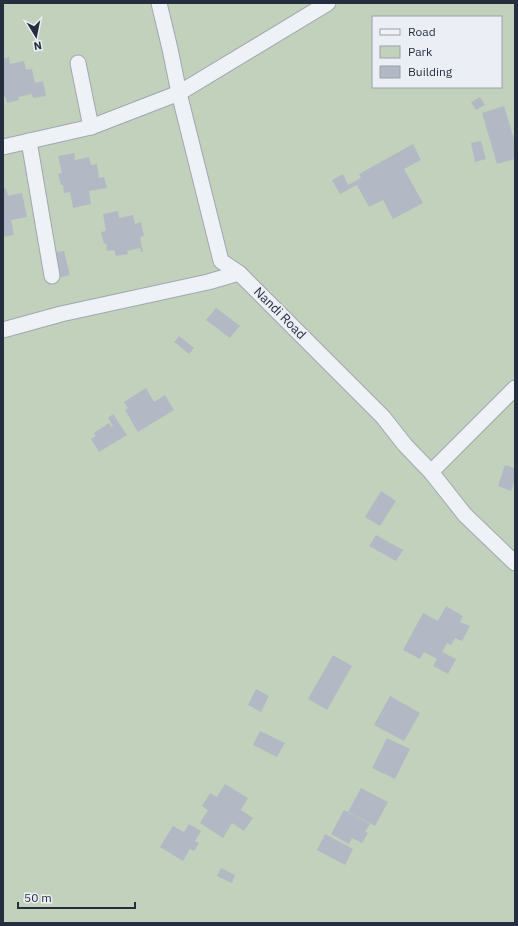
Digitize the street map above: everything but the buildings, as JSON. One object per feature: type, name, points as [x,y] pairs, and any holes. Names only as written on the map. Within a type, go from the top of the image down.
[{"type":"street","name":"Nandi Road","points":[[159,3],[179,93],[222,261],[239,272],[383,417],[405,445],[431,472],[465,515],[515,564]]},
{"type":"street","points":[[3,147],[92,127],[179,93],[328,3]]},
{"type":"street","points":[[78,63],[92,127]]},
{"type":"street","points":[[29,141],[52,276]]},
{"type":"street","points":[[3,330],[61,314],[208,282],[239,272]]},
{"type":"street","points":[[431,472],[515,388]]},
{"type":"green space","points":[[3,3],[515,3],[515,923],[3,923]]}]
